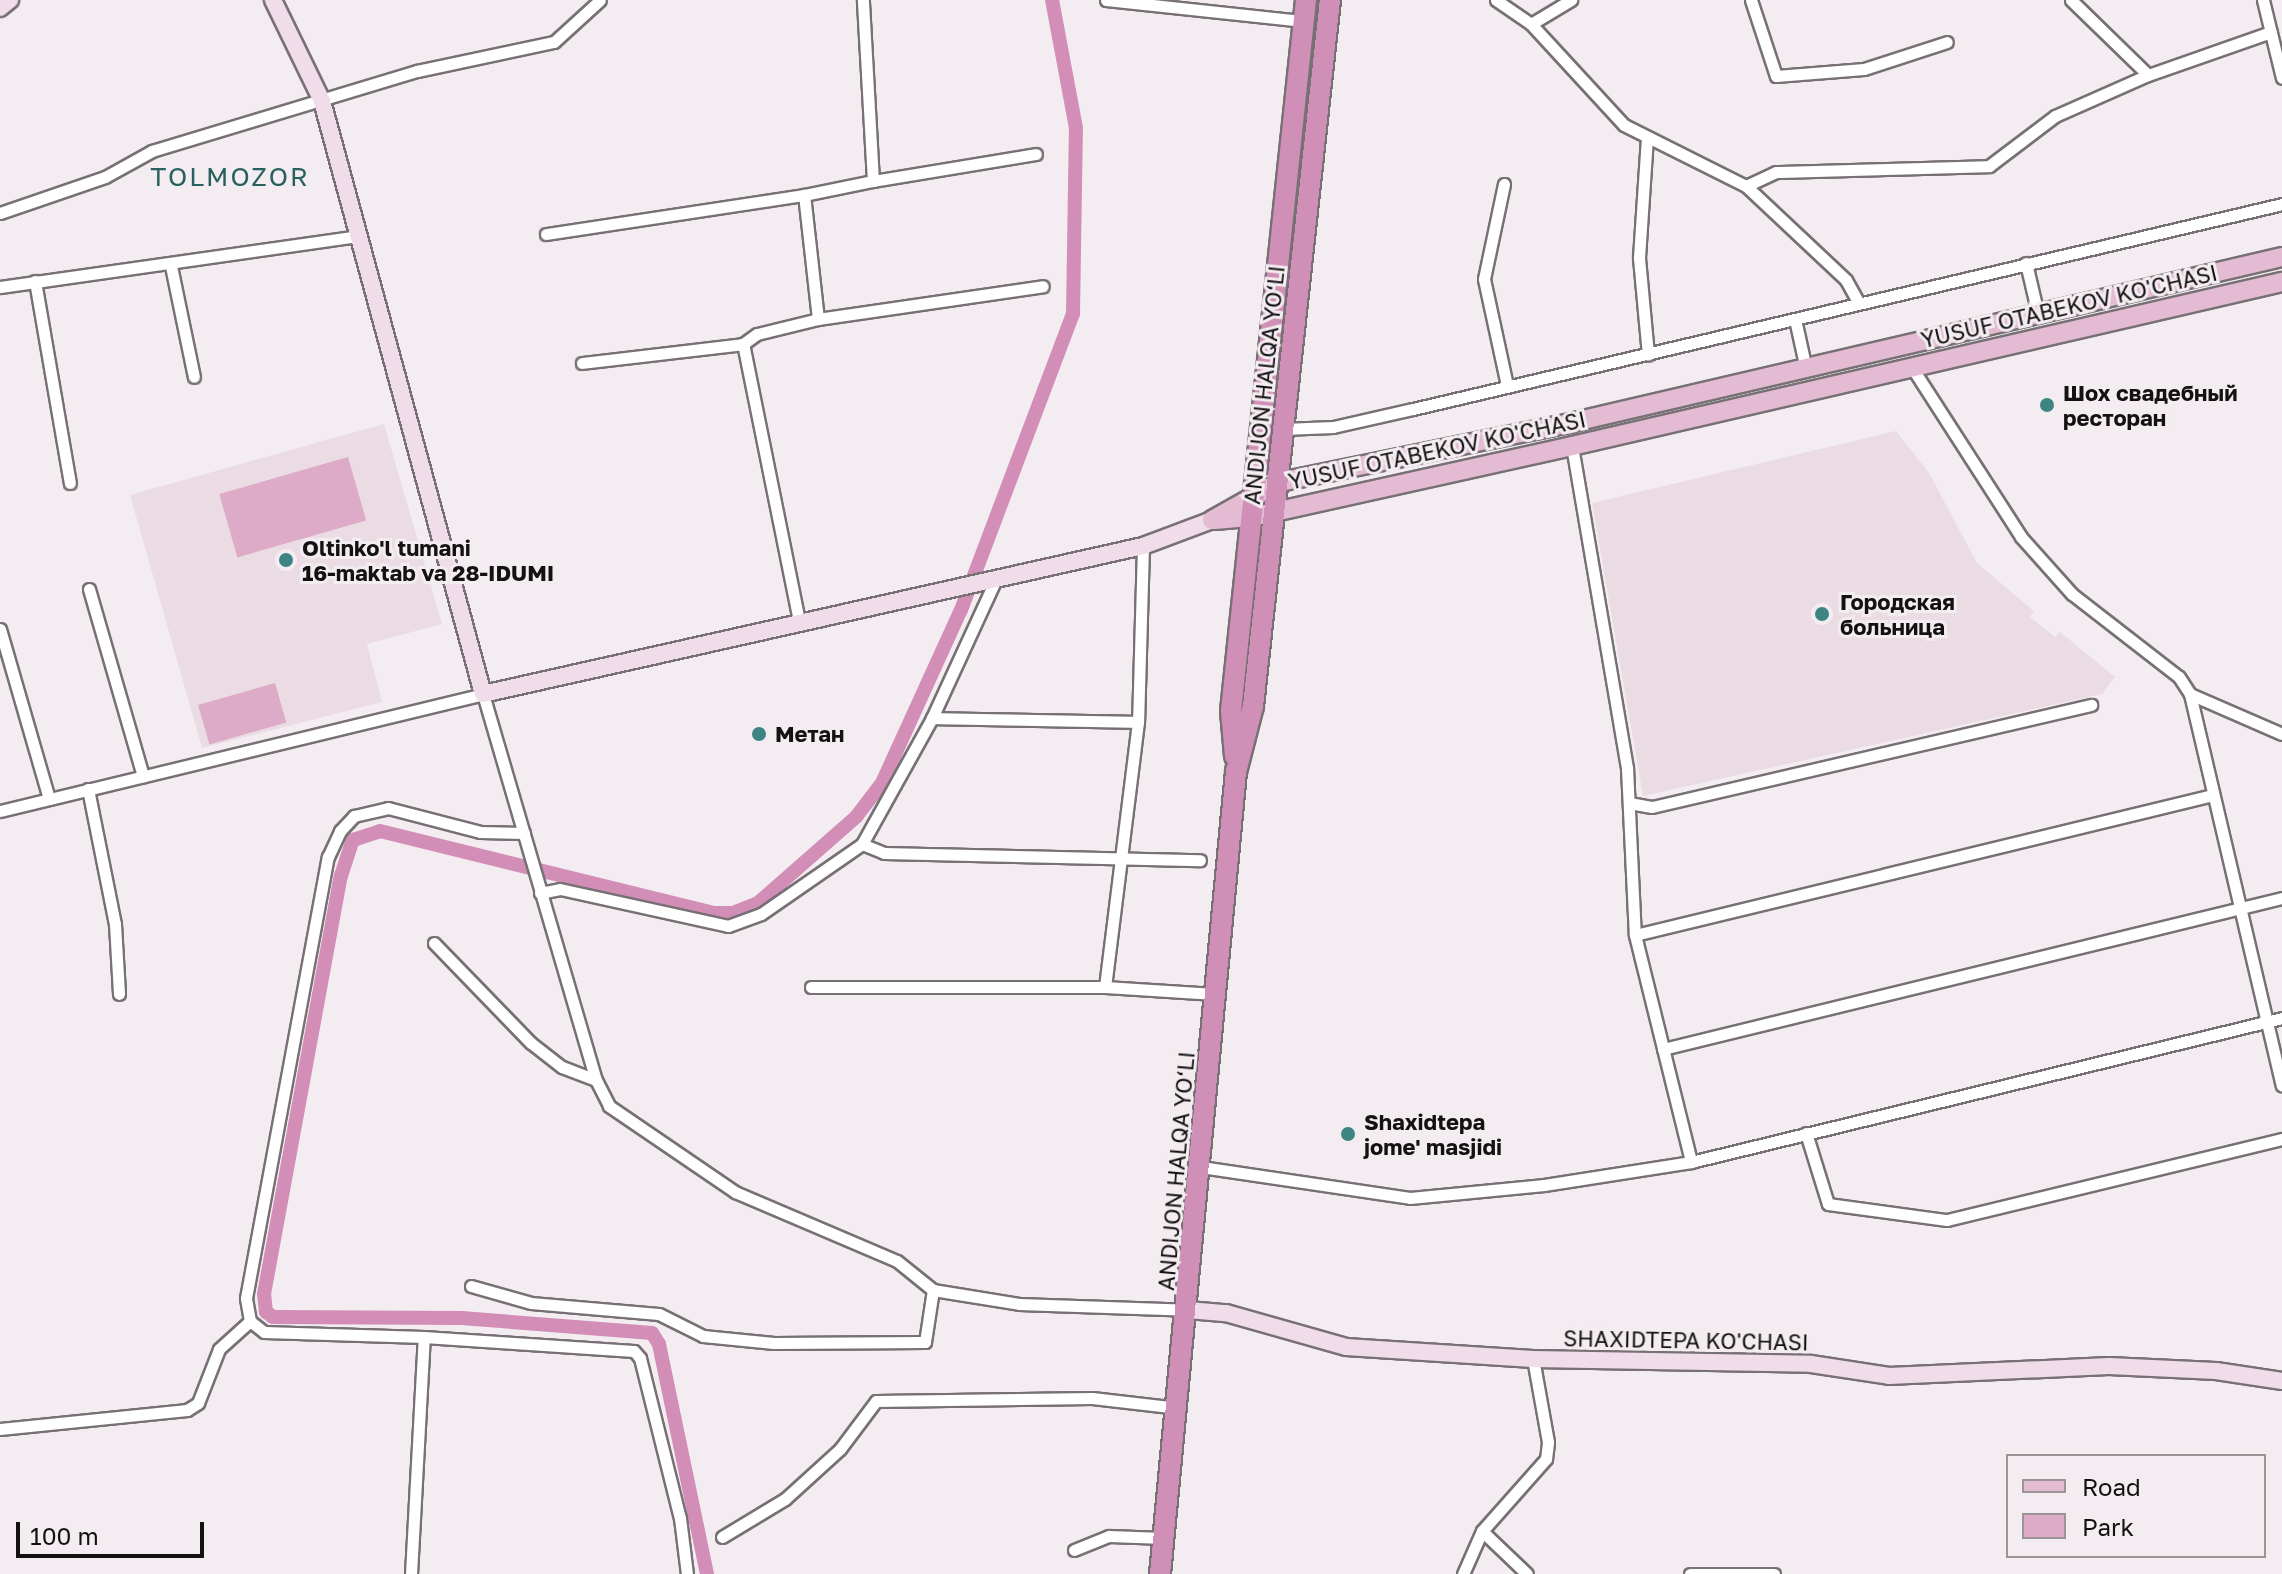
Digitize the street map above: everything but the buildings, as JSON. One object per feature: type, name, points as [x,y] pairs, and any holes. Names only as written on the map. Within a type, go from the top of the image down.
[{"type":"highway","name":"ANDIJON HALQA YO‘LI","points":[[1236,772],[1231,711],[1306,0]]},
{"type":"highway","name":"ANDIJON HALQA YO‘LI","points":[[1160,1574],[1188,1310],[1236,772],[1253,706],[1280,482],[1283,429],[1330,0]]},
{"type":"main road","name":"YUSUF OTABEKOV KO'CHASI","points":[[1212,520],[1255,492],[1280,482],[1806,369],[2282,257]]},
{"type":"main road","name":"YUSUF OTABEKOV KO'CHASI","points":[[1212,520],[1252,517],[1572,446],[2282,282]]},
{"type":"street","points":[[0,8],[10,0]]},
{"type":"street","points":[[273,0],[322,101],[483,694],[596,1080],[609,1106],[735,1192],[897,1261],[933,1290],[1019,1304],[1188,1310]]},
{"type":"street","points":[[0,213],[105,177],[152,151],[417,71],[554,42],[600,0]]},
{"type":"street","points":[[863,0],[873,181]]},
{"type":"street","points":[[1106,0],[1304,21]]},
{"type":"street","points":[[1496,0],[1531,24],[1611,113],[1647,137],[1688,153],[1746,186],[1846,280],[1859,303]]},
{"type":"street","points":[[1531,24],[1571,0]]},
{"type":"street","points":[[1751,0],[1776,76],[1864,69],[1947,42]]},
{"type":"street","points":[[2071,0],[2148,75]]},
{"type":"street","points":[[2263,0],[2282,78]]},
{"type":"street","points":[[1746,186],[1776,172],[1989,166],[2055,116],[2148,75],[2271,32]]},
{"type":"street","points":[[1647,137],[1639,258],[1648,355]]},
{"type":"street","points":[[546,234],[804,195],[1036,154]]},
{"type":"street","points":[[1504,184],[1484,279],[1507,385]]},
{"type":"street","points":[[804,195],[818,319]]},
{"type":"street","points":[[1283,429],[1333,427],[1648,355],[2026,263],[2087,253],[2282,204]]},
{"type":"street","points":[[0,287],[171,266],[357,236]]},
{"type":"street","points":[[2026,263],[2038,314]]},
{"type":"street","points":[[171,266],[194,377]]},
{"type":"street","points":[[35,281],[70,483]]},
{"type":"street","points":[[582,363],[743,344],[757,334],[818,319],[1043,286]]},
{"type":"street","points":[[1795,319],[1806,369]]},
{"type":"street","points":[[743,344],[799,621]]},
{"type":"street","points":[[1911,366],[2021,537],[2072,594],[2179,677],[2190,694],[2282,1085]]},
{"type":"street","points":[[1572,446],[1629,803],[1635,935],[1691,1162]]},
{"type":"street","points":[[0,811],[483,694],[956,585],[1143,546],[1212,520]]},
{"type":"street","points":[[1105,987],[1138,722],[1143,546]]},
{"type":"street","points":[[539,888],[560,889],[728,926],[761,914],[862,844],[932,718],[993,578]]},
{"type":"street","points":[[89,589],[143,776]]},
{"type":"street","points":[[0,629],[49,799]]},
{"type":"street","points":[[2190,694],[2282,734]]},
{"type":"street","points":[[1629,803],[1652,807],[2091,705]]},
{"type":"street","points":[[932,718],[1138,722]]},
{"type":"street","points":[[88,789],[115,924],[119,994]]},
{"type":"street","points":[[1635,935],[2213,795]]},
{"type":"street","points":[[526,838],[480,832],[388,808],[354,816],[340,831],[328,857],[246,1298],[250,1321],[264,1332],[424,1337],[634,1351],[680,1518],[687,1574]]},
{"type":"street","points":[[862,844],[884,853],[1123,855],[1200,860]]},
{"type":"street","points":[[1663,1049],[2282,898]]},
{"type":"street","points":[[434,943],[531,1043],[562,1067],[596,1080]]},
{"type":"street","points":[[811,987],[1105,987],[1215,994]]},
{"type":"street","points":[[1201,1167],[1410,1198],[1544,1185],[1691,1162],[2282,1018]]},
{"type":"street","points":[[1806,1133],[1828,1204],[1947,1220],[2282,1139]]},
{"type":"street","points":[[471,1286],[531,1303],[659,1314],[703,1336],[774,1343],[925,1342],[933,1290]]},
{"type":"street","name":"SHAXIDTEPA KO'CHASI","points":[[1188,1310],[1226,1313],[1346,1347],[1533,1359],[1782,1362],[1889,1376],[2109,1366],[2216,1371],[2282,1381]]},
{"type":"street","points":[[0,1429],[187,1410],[198,1403],[219,1349],[250,1321]]},
{"type":"street","points":[[411,1574],[424,1337]]},
{"type":"street","points":[[1463,1574],[1482,1531],[1546,1459],[1548,1442],[1533,1359]]},
{"type":"street","points":[[722,1537],[785,1499],[840,1449],[876,1401],[1092,1398],[1178,1408]]},
{"type":"street","points":[[1482,1531],[1527,1574]]},
{"type":"street","points":[[1074,1550],[1109,1536],[1164,1538]]},
{"type":"street","points":[[1690,1574],[1774,1574]]},
{"type":"shaded area","name":"Oltinko'l tumani 16-maktab va 28-IDUMI","points":[[384,424],[442,624],[367,644],[382,702],[202,748],[130,495]]},
{"type":"shaded area","name":"Городская больница","points":[[1896,431],[1929,473],[1977,563],[2034,611],[2030,617],[2055,637],[2060,632],[2115,677],[2102,694],[1643,796],[1592,503]]},
{"type":"green space","points":[[348,457],[366,520],[237,557],[219,494]]},
{"type":"green space","points":[[275,683],[286,722],[209,744],[198,705]]},
{"type":"waterway","points":[[707,1574],[659,1344],[652,1333],[462,1318],[273,1317],[266,1312],[264,1294],[341,876],[353,840],[380,831],[715,913],[733,913],[758,903],[856,817],[882,783],[961,610],[1073,314],[1076,128],[1052,0]]},
{"type":"place","name":"Шох свадебный ресторан","points":[[2047,405]]},
{"type":"place","name":"Oltinko'l tumani 16-maktab va 28-IDUMI","points":[[286,560]]},
{"type":"place","name":"Городская больница","points":[[1822,614]]},
{"type":"place","name":"Метан","points":[[759,734]]},
{"type":"place","name":"Shaxidtepa jome' masjidi","points":[[1348,1134]]},
{"type":"district","name":"TOLMOZOR","points":[[230,177]]}]
